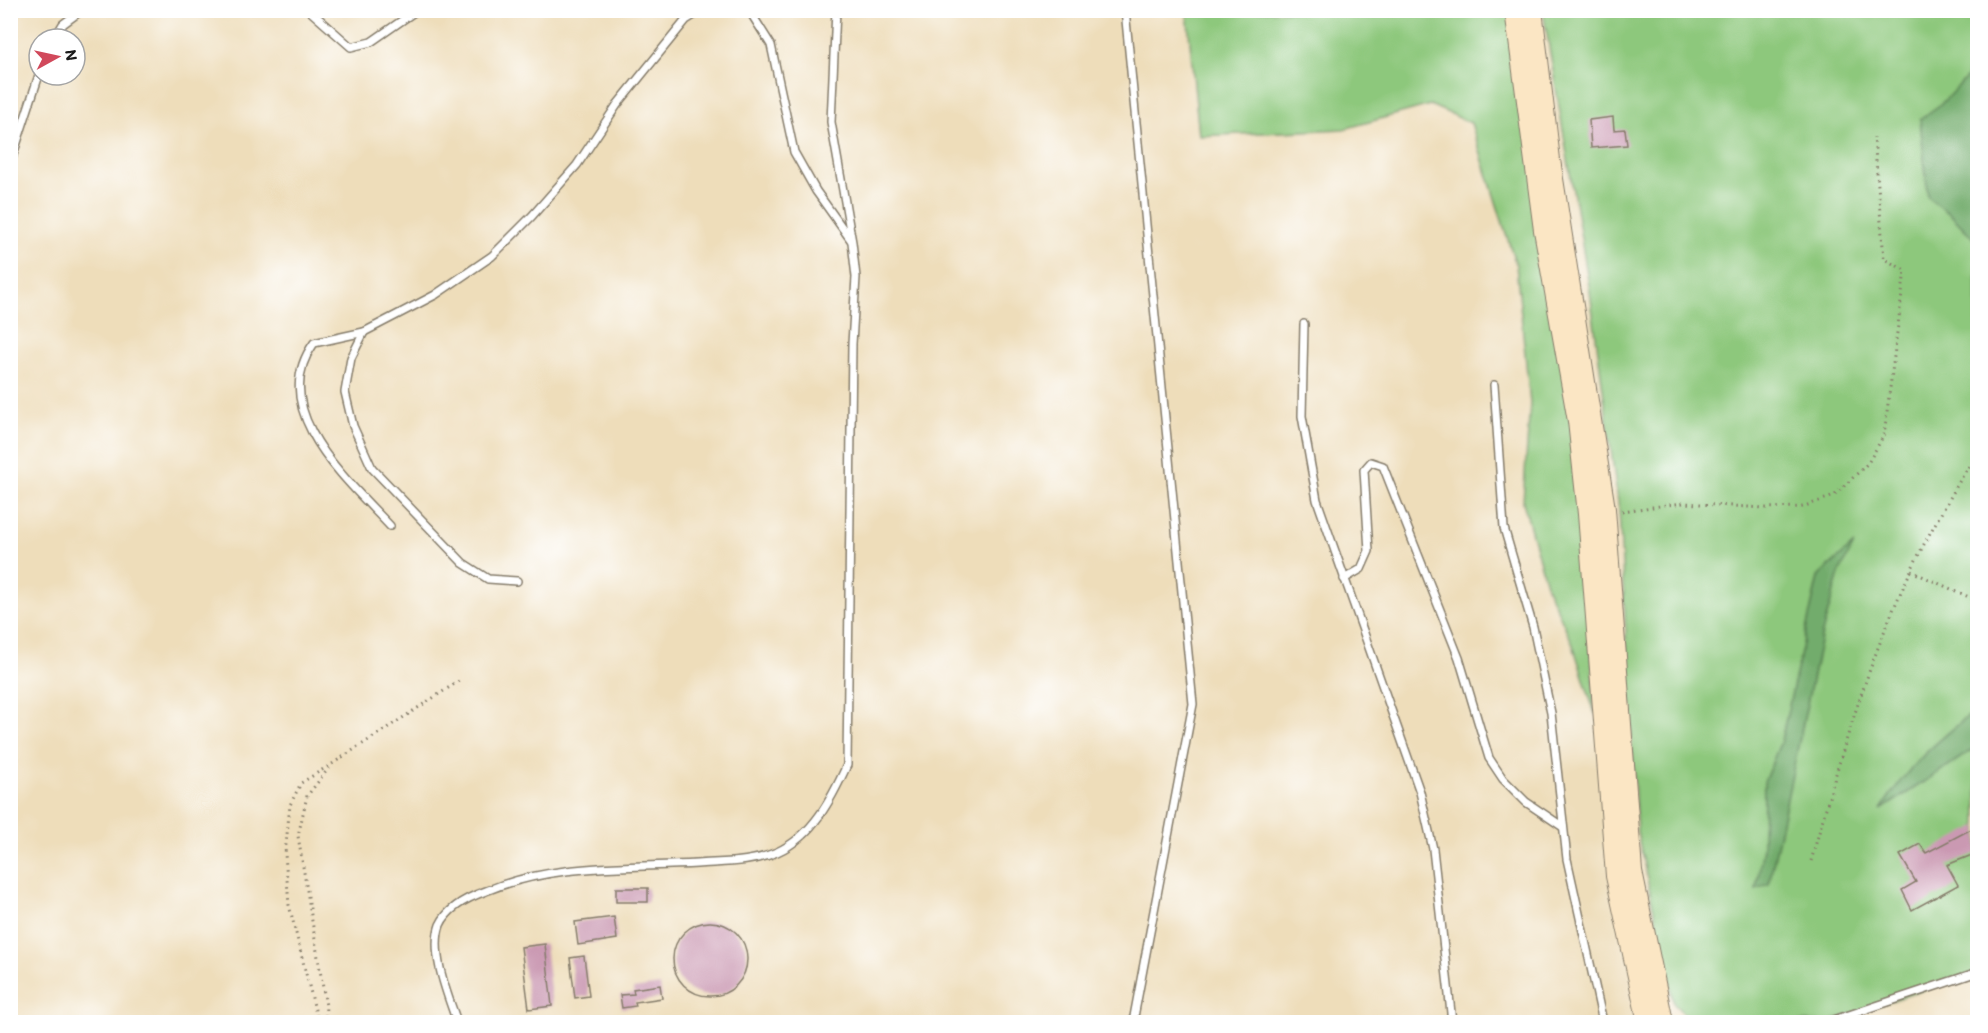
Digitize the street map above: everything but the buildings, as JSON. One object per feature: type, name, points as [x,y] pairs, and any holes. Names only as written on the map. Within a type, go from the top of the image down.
[{"type":"main road","points":[[1515,10],[1544,230],[1578,421],[1588,514],[1616,876],[1648,1023]]},
{"type":"main road","points":[[1532,10],[1550,160],[1577,319],[1605,513],[1632,872],[1663,1023]]},
{"type":"lane","points":[[61,27],[82,10]]},
{"type":"lane","points":[[309,10],[337,38],[351,47],[371,42],[417,10]]},
{"type":"lane","points":[[390,526],[337,469],[309,431],[299,390],[303,359],[314,343],[364,332],[435,295],[492,256],[532,216],[577,165],[617,105],[686,20],[702,10]]},
{"type":"lane","points":[[749,10],[771,45],[794,152],[816,191],[852,242]]},
{"type":"lane","points":[[457,1023],[443,982],[437,941],[441,924],[463,900],[512,880],[555,870],[742,861],[778,851],[805,832],[829,803],[847,765],[852,344],[856,305],[852,242],[831,122],[836,10]]},
{"type":"lane","points":[[1125,10],[1193,704],[1133,1023]]},
{"type":"lane","points":[[10,164],[35,87]]},
{"type":"lane","points":[[1304,324],[1302,416],[1317,500],[1420,792],[1433,849],[1452,1023]]},
{"type":"lane","points":[[364,332],[351,358],[345,392],[353,426],[372,468],[463,563],[488,579],[517,581]]},
{"type":"lane","points":[[1494,385],[1504,528],[1533,627],[1551,713],[1567,859],[1603,1023]]},
{"type":"lane","points":[[1344,579],[1361,569],[1368,551],[1364,470],[1371,462],[1383,466],[1459,658],[1489,758],[1503,779],[1526,802],[1563,827]]},
{"type":"lane","points":[[1828,1023],[1977,972]]},
{"type":"path","points":[[1605,513],[1683,503],[1764,508],[1802,507],[1834,496],[1868,463],[1884,435],[1905,270],[1884,259],[1874,137]]},
{"type":"path","points":[[1811,861],[1842,751],[1879,648],[1911,571],[1935,524],[1977,454]]},
{"type":"path","points":[[1911,571],[1977,602]]},
{"type":"path","points":[[318,1023],[289,905],[285,854],[290,805],[301,783],[462,678]]},
{"type":"path","points":[[326,1023],[326,1006],[297,836],[307,796],[332,764]]},
{"type":"green space","points":[[1187,11],[1510,11],[1578,421],[1595,714],[1572,642],[1547,588],[1523,502],[1530,403],[1516,265],[1471,123],[1430,105],[1344,129],[1199,136]]},
{"type":"green space","points":[[1543,11],[1977,11],[1977,972],[1828,1022],[1693,1022],[1674,1004],[1637,832],[1619,510],[1590,292]]},
{"type":"green space","points":[[1977,30],[1977,242],[1951,215],[1928,197],[1920,119],[1941,104],[1967,77]]},
{"type":"green space","points":[[1854,544],[1839,574],[1822,633],[1769,884],[1756,889],[1763,848],[1764,782],[1781,741],[1818,577]]},
{"type":"green space","points":[[1977,709],[1977,747],[1881,810],[1901,780],[1913,767],[1936,743]]}]
